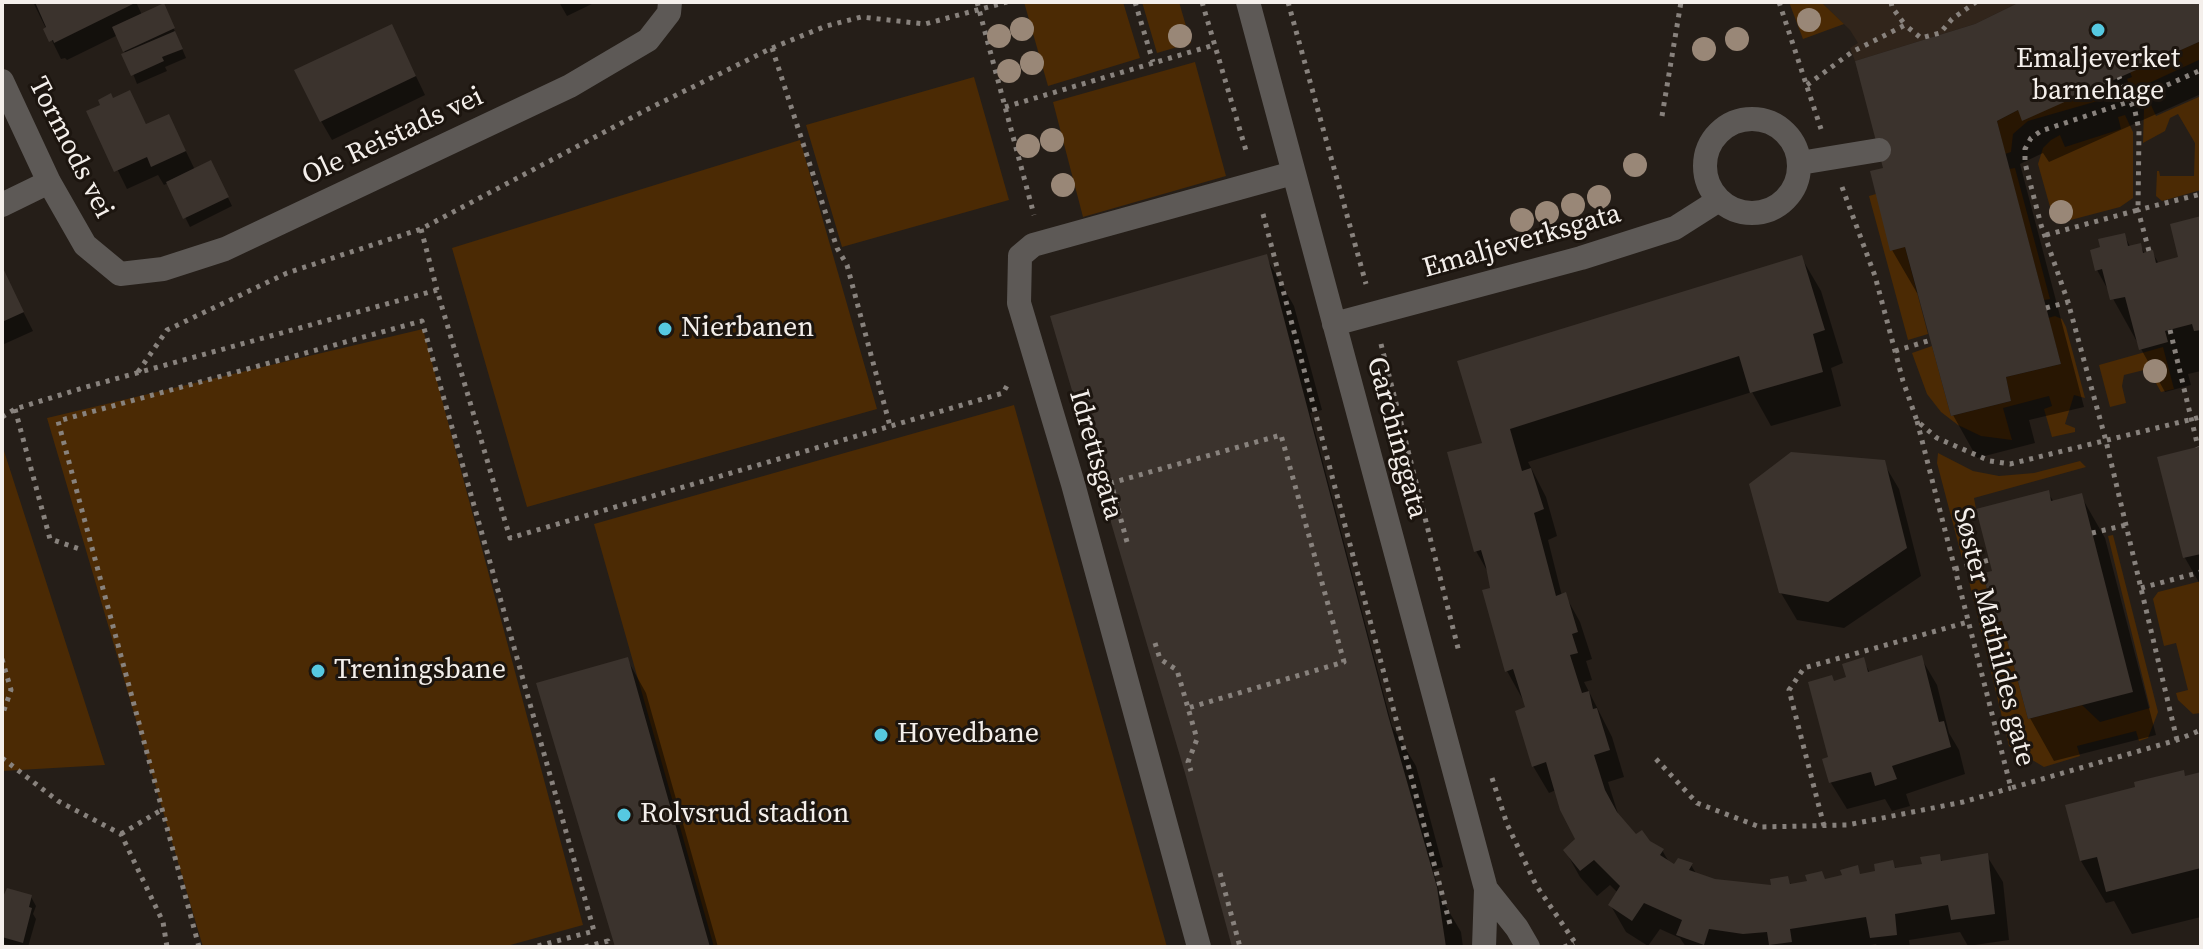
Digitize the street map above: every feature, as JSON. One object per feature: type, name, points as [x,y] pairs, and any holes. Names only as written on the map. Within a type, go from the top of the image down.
[{"type":"street","name":"Garchinggata","points":[[1248,2],[1486,889],[1484,947]]},
{"type":"street","name":"Ole Reistads vei","points":[[120,274],[163,269],[225,249],[522,110],[648,40],[670,8]]},
{"type":"street","name":"Tormods vei","points":[[2,81],[49,182],[85,245],[120,274]]},
{"type":"street","points":[[1747,118],[1762,119],[1788,135],[1800,163],[1798,179],[1791,194],[1779,205],[1764,212],[1748,214],[1732,209],[1719,200],[1709,188],[1705,173],[1705,158],[1710,143],[1719,131],[1732,122],[1747,118]]},
{"type":"street","points":[[1800,163],[1879,150]]},
{"type":"street","points":[[1041,243],[1293,173]]},
{"type":"street","points":[[2,205],[49,182]]},
{"type":"street","name":"Emaljeverksgata","points":[[1334,324],[1675,228],[1719,200]]},
{"type":"street","name":"Idrettsgata","points":[[1041,243],[1033,245],[1020,256],[1019,303],[1073,484],[1199,947]]},
{"type":"street","name":"Garchinggata","points":[[1486,889],[1528,947]]},
{"type":"path","points":[[977,2],[1041,243]]},
{"type":"path","points":[[138,372],[167,330],[287,273],[421,229],[646,110],[772,48],[826,26],[861,17],[925,24],[1007,2]]},
{"type":"path","points":[[1135,2],[1153,62]]},
{"type":"path","points":[[1202,2],[1246,151]]},
{"type":"path","points":[[1288,2],[1365,280]]},
{"type":"path","points":[[1662,116],[1681,2]]},
{"type":"path","name":"Søster Mathildes gate","points":[[1779,2],[1830,158],[1875,276],[1917,421],[2011,788],[2177,740],[2201,730]]},
{"type":"path","points":[[1891,2],[1905,25],[1921,38],[1940,33],[1976,2]]},
{"type":"path","points":[[1807,85],[1852,52],[1905,25]]},
{"type":"path","points":[[1005,107],[1214,45]]},
{"type":"path","points":[[772,48],[837,248],[847,265],[890,426]]},
{"type":"path","points":[[2177,740],[2106,441],[2068,302],[2025,163],[2025,149],[2031,138],[2064,122],[2131,101],[2201,70]]},
{"type":"path","points":[[2119,77],[2131,101],[2139,130],[2138,210],[2149,251]]},
{"type":"path","points":[[2046,235],[2201,194]]},
{"type":"path","points":[[1265,219],[1452,936]]},
{"type":"path","points":[[421,229],[510,538],[1003,393],[1031,346]]},
{"type":"path","points":[[2,417],[15,409],[138,372],[437,290]]},
{"type":"path","points":[[2046,308],[2068,302]]},
{"type":"path","points":[[199,947],[58,421],[422,321],[594,931],[534,947]]},
{"type":"path","points":[[2170,330],[2198,447]]},
{"type":"path","points":[[1895,351],[1931,340]]},
{"type":"path","points":[[1386,368],[1461,658]]},
{"type":"path","points":[[15,409],[50,539],[83,550]]},
{"type":"path","points":[[1917,421],[1937,438],[1961,450],[1990,461],[2010,464],[2201,417]]},
{"type":"path","points":[[1127,542],[1111,483],[1281,435],[1344,662],[1188,708]]},
{"type":"path","points":[[2092,533],[2126,525]]},
{"type":"path","points":[[1955,569],[1989,560]]},
{"type":"path","points":[[2141,588],[2201,572]]},
{"type":"path","points":[[1824,826],[1789,690],[1804,668],[1968,622]]},
{"type":"path","points":[[1155,643],[1160,659],[1177,670],[1197,739],[1188,762],[1191,771]]},
{"type":"path","points":[[2,659],[11,690],[2,716]]},
{"type":"path","points":[[2,758],[58,801],[121,834],[163,922],[167,947]]},
{"type":"path","points":[[1656,759],[1697,803],[1760,827],[1847,825],[1963,802],[2011,788]]},
{"type":"path","points":[[1488,765],[1507,824],[1536,885],[1576,945],[1564,947]]},
{"type":"path","points":[[121,834],[163,809]]},
{"type":"path","points":[[1220,873],[1240,947]]},
{"type":"path","points":[[585,947],[608,941],[610,947]]},
{"type":"shaded area","points":[[1024,2],[1123,2],[1140,58],[1048,86]]},
{"type":"shaded area","points":[[1142,2],[1179,2],[1191,43],[1157,53]]},
{"type":"shaded area","points":[[1789,2],[1821,2],[1844,24],[1803,39]]},
{"type":"shaded area","points":[[1821,2],[2020,2],[1975,24],[1855,61],[1850,48],[1858,43],[1850,30]]},
{"type":"shaded area","points":[[2201,41],[2201,59],[2132,91],[2127,79],[2132,77],[2130,72]]},
{"type":"shaded area","points":[[1195,62],[1226,176],[1083,217],[1053,102]]},
{"type":"shaded area","points":[[974,77],[1009,200],[842,247],[806,125]]},
{"type":"shaded area","points":[[2109,82],[2115,96],[2028,121],[2013,134],[2011,152],[2005,154],[1997,121],[2018,110]]},
{"type":"shaded area","points":[[2201,96],[2201,190],[2162,201],[2156,196],[2157,171],[2160,176],[2194,176],[2195,143],[2178,114],[2170,118],[2165,131],[2143,143],[2144,108],[2151,105],[2156,116]]},
{"type":"shaded area","points":[[2125,115],[2133,132],[2133,198],[2120,207],[2063,222],[2054,221],[2038,164],[2043,148],[2060,135],[2065,147],[2121,129],[2118,117]]},
{"type":"shaded area","name":"Nierbanen","points":[[800,140],[877,409],[527,507],[452,248]]},
{"type":"shaded area","points":[[2015,168],[2050,299],[2044,300],[2009,169]]},
{"type":"shaded area","points":[[1876,194],[1905,247],[1928,334],[1908,340],[1869,196]]},
{"type":"shaded area","points":[[2055,316],[2062,319],[2066,327],[2085,398],[2074,395],[2065,424],[2075,428],[2075,432],[2052,437],[2044,409],[2052,406],[2049,396],[2003,408],[2012,440],[1981,436],[1958,425],[1941,412],[1927,394],[1912,353],[1932,346],[1951,416],[2011,401],[2006,377],[2061,364],[2048,318]]},
{"type":"shaded area","name":"Treningsbane","points":[[423,329],[583,925],[503,947],[203,947],[47,418]]},
{"type":"shaded area","points":[[2163,347],[2174,389],[2161,392],[2148,369],[2124,375],[2122,386],[2126,403],[2110,407],[2099,365]]},
{"type":"shaded area","name":"Hovedbane","points":[[1014,405],[1167,947],[714,947],[594,524]]},
{"type":"shaded area","points":[[2,444],[4,451],[105,765],[2,771]]},
{"type":"shaded area","points":[[1938,453],[1973,471],[1999,476],[2034,473],[2080,461],[2086,467],[1974,498],[1976,509],[1963,513],[1974,555],[1962,558],[1937,463]]},
{"type":"shaded area","points":[[2113,535],[2158,712],[2148,738],[2139,741],[2136,731],[2077,746],[2080,756],[2044,767],[2009,746],[1968,577],[1983,573],[1995,622],[2002,621],[2028,719],[2082,705],[2100,722],[2150,708],[2108,536]]},
{"type":"shaded area","points":[[2201,581],[2201,713],[2193,714],[2178,700],[2176,693],[2188,690],[2176,643],[2164,646],[2153,599],[2158,592]]},
{"type":"building","points":[[35,2],[137,2],[54,43],[53,40],[49,42]]},
{"type":"building","points":[[2020,2],[2201,2],[2201,41],[2022,121],[2018,110],[1997,121],[2061,364],[2006,377],[2011,401],[1951,416],[1905,247],[1890,251],[1870,171],[1883,168],[1855,61],[1975,24]]},
{"type":"building","points":[[164,3],[175,28],[123,52],[112,27]]},
{"type":"building","points":[[392,24],[416,76],[320,122],[294,70]]},
{"type":"building","points":[[175,31],[183,49],[162,57],[164,61],[131,76],[121,54]]},
{"type":"building","points":[[130,90],[146,124],[169,114],[186,151],[151,167],[147,157],[114,172],[86,111],[100,105],[98,100],[111,93],[113,98]]},
{"type":"building","points":[[211,160],[229,197],[183,219],[166,182]]},
{"type":"building","points":[[2201,216],[2201,330],[2194,331],[2192,324],[2165,331],[2168,342],[2139,350],[2125,297],[2110,300],[2102,269],[2095,271],[2090,250],[2100,247],[2098,239],[2125,233],[2128,246],[2141,243],[2143,253],[2153,250],[2156,263],[2178,257],[2170,224]]},
{"type":"building","points":[[1267,254],[1388,715],[1437,887],[1446,947],[1232,947],[1185,773],[1050,316]]},
{"type":"building","points":[[1802,255],[1825,330],[1813,334],[1823,372],[1750,393],[1739,356],[1510,429],[1522,471],[1531,468],[1544,509],[1534,513],[1556,596],[1566,592],[1578,632],[1572,634],[1578,653],[1570,655],[1582,693],[1589,691],[1593,709],[1597,708],[1610,750],[1594,755],[1605,790],[1617,812],[1636,834],[1642,830],[1650,841],[1664,849],[1660,855],[1674,864],[1678,858],[1693,863],[1689,870],[1715,879],[1771,885],[1770,879],[1788,876],[1790,884],[1807,881],[1805,875],[1822,871],[1825,879],[1842,875],[1840,870],[1858,865],[1860,874],[1875,871],[1874,864],[1893,860],[1895,868],[1922,864],[1920,857],[1940,854],[1941,861],[1988,853],[1995,914],[1951,920],[1948,905],[1895,914],[1897,935],[1870,938],[1866,917],[1790,929],[1792,942],[1769,945],[1767,932],[1743,934],[1709,929],[1704,945],[1676,935],[1682,920],[1644,903],[1632,921],[1608,905],[1620,886],[1594,860],[1580,871],[1563,850],[1575,839],[1560,810],[1546,762],[1532,767],[1515,711],[1525,707],[1513,669],[1505,672],[1482,590],[1490,588],[1486,567],[1481,550],[1474,552],[1447,452],[1482,443],[1457,361]]},
{"type":"building","points":[[2,266],[24,312],[2,322]]},
{"type":"building","points":[[2201,446],[2201,554],[2183,558],[2157,457]]},
{"type":"building","points":[[1791,452],[1885,460],[1907,548],[1828,602],[1779,593],[1749,484]]},
{"type":"building","points":[[2049,490],[2051,501],[2082,493],[2133,692],[2028,719],[2002,621],[1995,623],[1983,573],[1992,571],[1976,509]]},
{"type":"building","points":[[1922,655],[1939,722],[1944,721],[1951,747],[1892,766],[1897,779],[1875,786],[1871,772],[1829,783],[1822,759],[1828,757],[1808,682],[1832,675],[1834,681],[1846,677],[1842,664],[1864,657],[1868,672]]},
{"type":"building","name":"Rolvsrud stadion","points":[[628,657],[710,947],[615,947],[536,683]]},
{"type":"building","points":[[2184,770],[2185,776],[2201,772],[2201,868],[2106,892],[2097,857],[2080,861],[2065,805],[2135,787],[2134,782]]},
{"type":"building","points":[[7,888],[32,895],[23,943],[2,937],[2,899]]},
{"type":"place","name":"Emaljeverket barnehage","points":[[2098,30]]},
{"type":"place","name":"Nierbanen","points":[[665,329]]},
{"type":"place","name":"Treningsbane","points":[[318,671]]},
{"type":"place","name":"Hovedbane","points":[[881,735]]},
{"type":"place","name":"Rolvsrud stadion","points":[[624,815]]}]
